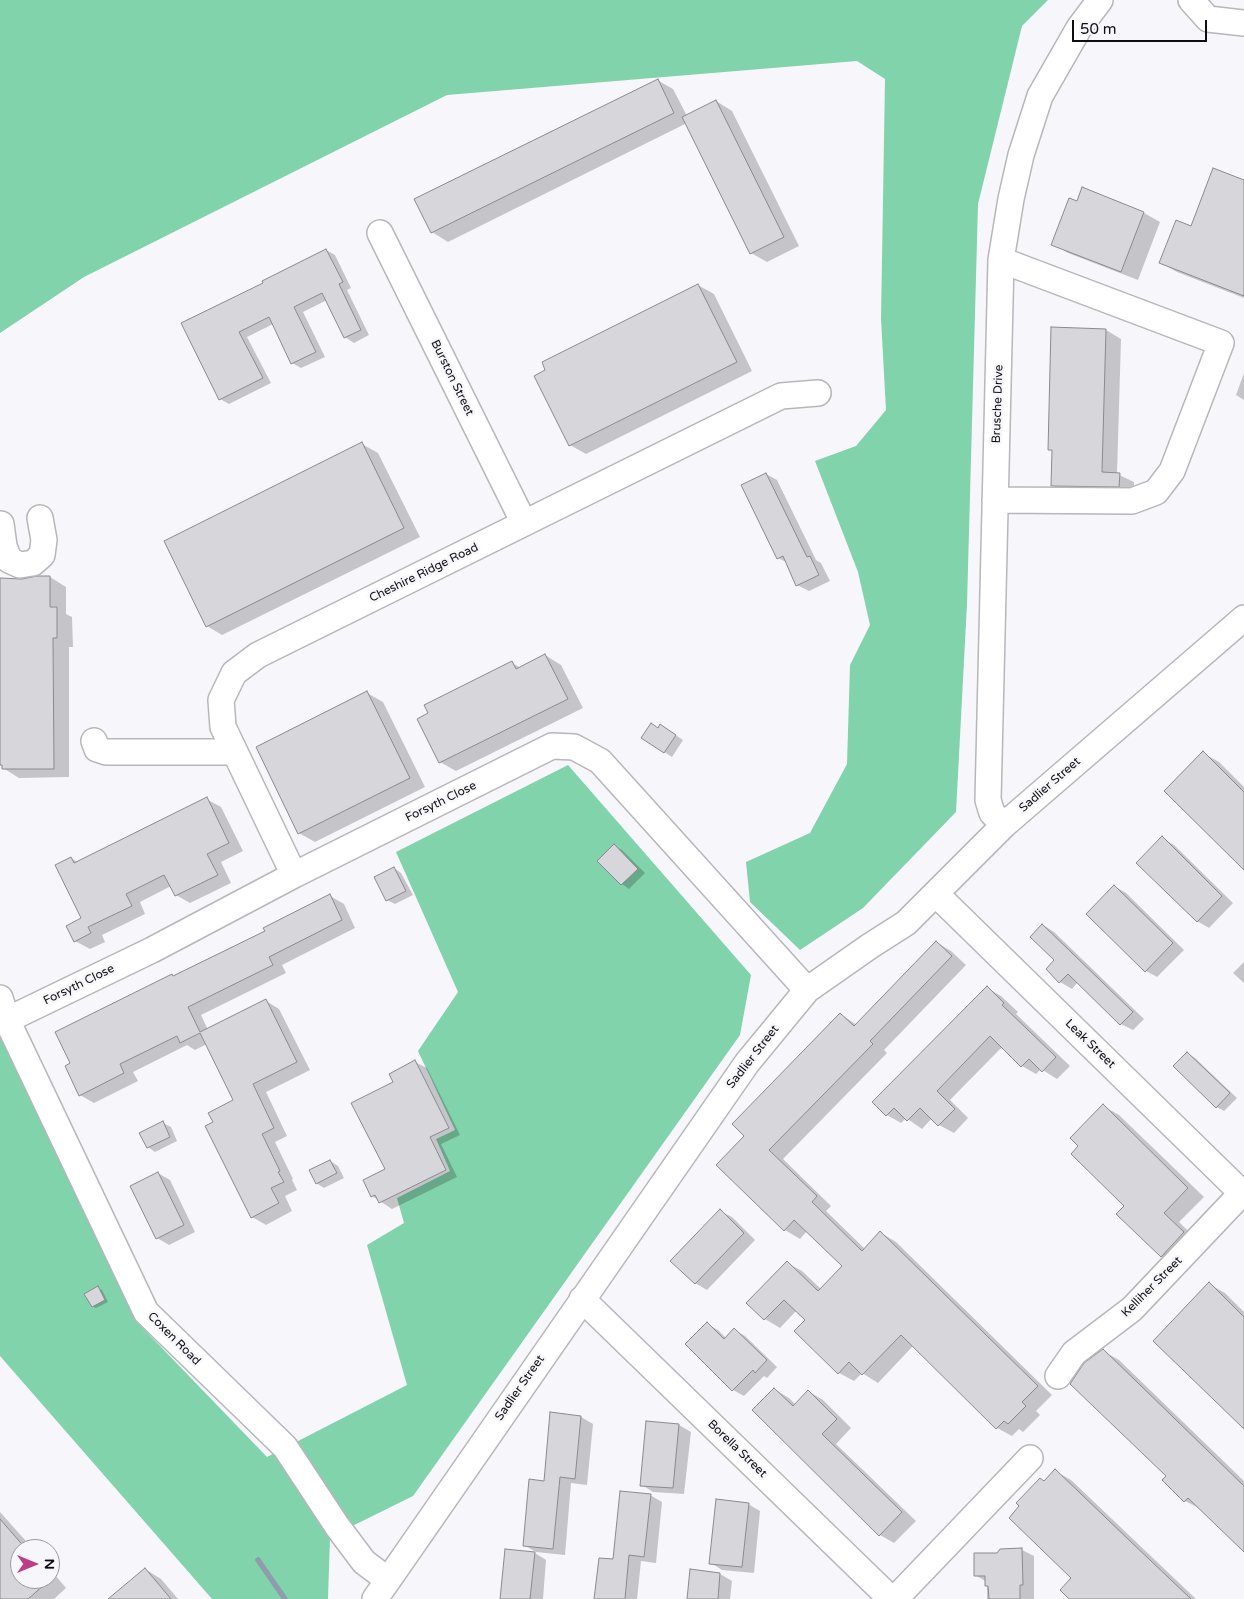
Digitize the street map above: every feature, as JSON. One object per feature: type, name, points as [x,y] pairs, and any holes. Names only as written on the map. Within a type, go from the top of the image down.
[{"type":"lane","name":"Brusche Drive","points":[[1004,825],[992,813],[988,800],[1001,260],[1011,199],[1021,155],[1040,96],[1079,28],[1100,0]]},
{"type":"lane","points":[[1191,0],[1208,19],[1244,23]]},
{"type":"lane","name":"Burston Street","points":[[380,233],[524,523]]},
{"type":"lane","points":[[995,500],[1132,501],[1156,492],[1172,471],[1220,344],[1001,260]]},
{"type":"lane","name":"Cheshire Ridge Road","points":[[294,875],[223,727],[221,700],[234,673],[258,655],[781,396],[818,393]]},
{"type":"lane","points":[[1,524],[4,546],[9,560],[20,565],[33,563],[42,555],[44,540],[40,518]]},
{"type":"lane","name":"Sadlier Street","points":[[382,1590],[582,1298],[747,1063],[807,990],[906,923],[1004,825],[1244,618]]},
{"type":"lane","points":[[94,741],[97,749],[106,752],[234,752]]},
{"type":"lane","name":"Forsyth Close","points":[[4,1009],[152,950],[294,875],[552,746],[574,747],[600,761],[807,990]]},
{"type":"lane","name":"Leak Street","points":[[936,894],[1243,1194]]},
{"type":"lane","name":"Coxen Road","points":[[4,1009],[146,1312],[285,1447],[382,1590]]},
{"type":"lane","name":"Kelliher Street","points":[[1058,1376],[1074,1353],[1132,1310],[1243,1194]]},
{"type":"lane","name":"Borella Street","points":[[582,1298],[891,1599]]},
{"type":"lane","points":[[895,1599],[1030,1458]]},
{"type":"green space","points":[[0,0],[1048,0],[1022,26],[978,204],[967,604],[956,812],[863,908],[800,950],[750,902],[746,862],[810,833],[847,764],[850,665],[870,625],[858,572],[815,461],[856,446],[886,410],[881,319],[885,79],[857,61],[447,95],[84,277],[0,333]]},
{"type":"green space","points":[[568,765],[751,975],[740,1035],[413,1496],[330,1537],[328,1599],[212,1599],[0,1356],[0,1036],[135,1320],[267,1457],[407,1385],[367,1245],[404,1223],[397,1198],[450,1171],[436,1139],[455,1130],[418,1051],[458,992],[396,852]]},
{"type":"building","points":[[658,79],[674,113],[431,233],[414,199]]},
{"type":"building","points":[[716,100],[784,237],[750,254],[682,117]]},
{"type":"building","points":[[1213,168],[1244,180],[1244,296],[1159,263],[1176,220],[1191,226]]},
{"type":"building","points":[[1082,187],[1144,212],[1121,272],[1051,245],[1069,198],[1077,201]]},
{"type":"building","points":[[326,249],[343,282],[339,284],[361,330],[344,338],[322,293],[294,307],[316,352],[291,364],[269,317],[239,332],[263,378],[219,400],[181,323],[263,283],[262,281]]},
{"type":"building","points":[[698,284],[737,362],[569,446],[534,376],[545,370],[542,362]]},
{"type":"building","points":[[1051,327],[1106,329],[1102,472],[1120,473],[1119,487],[1051,486],[1052,450],[1048,450]]},
{"type":"building","points":[[362,442],[404,528],[206,627],[164,541]]},
{"type":"building","points":[[766,473],[807,557],[810,556],[819,575],[796,586],[783,556],[777,559],[741,485]]},
{"type":"building","points":[[50,576],[50,607],[57,607],[57,638],[53,638],[54,769],[2,769],[2,765],[0,765],[0,578],[22,579]]},
{"type":"building","points":[[545,654],[568,699],[439,763],[417,719],[428,713],[424,705],[512,661],[516,669]]},
{"type":"building","points":[[367,691],[410,778],[298,834],[256,747]]},
{"type":"building","points":[[651,723],[658,728],[660,724],[676,735],[664,753],[641,738]]},
{"type":"building","points":[[1203,751],[1244,792],[1244,870],[1164,791]]},
{"type":"building","points":[[207,797],[229,843],[207,854],[218,875],[175,896],[164,875],[126,894],[132,906],[88,927],[91,933],[74,942],[66,926],[81,918],[55,865],[71,857],[74,863]]},
{"type":"building","points":[[1162,836],[1222,896],[1197,922],[1136,863]]},
{"type":"building","points":[[614,844],[638,869],[621,885],[597,861]]},
{"type":"building","points":[[394,867],[406,891],[386,901],[374,877]]},
{"type":"building","points":[[1114,885],[1173,943],[1145,972],[1086,914]]},
{"type":"building","points":[[330,894],[342,920],[269,957],[273,965],[188,1007],[200,1032],[266,999],[297,1062],[253,1084],[274,1128],[262,1134],[284,1182],[271,1188],[279,1203],[251,1218],[205,1126],[213,1122],[208,1113],[233,1100],[200,1033],[180,1043],[177,1036],[120,1064],[124,1073],[79,1096],[65,1066],[70,1063],[55,1032],[172,974],[173,976],[265,931],[263,928]]},
{"type":"building","points":[[1042,924],[1133,1012],[1120,1025],[1068,974],[1059,983],[1046,969],[1054,960],[1030,937]]},
{"type":"building","points":[[936,941],[952,956],[870,1041],[873,1044],[769,1150],[817,1196],[812,1202],[862,1251],[880,1231],[1038,1386],[1022,1402],[1026,1406],[1008,1424],[1004,1421],[996,1429],[901,1335],[862,1375],[849,1362],[838,1374],[794,1331],[805,1320],[784,1300],[764,1320],[746,1303],[787,1261],[818,1291],[842,1266],[794,1220],[784,1231],[716,1165],[744,1136],[732,1124],[840,1013],[854,1026]]},
{"type":"building","points":[[987,986],[1004,1003],[1002,1005],[1056,1057],[1042,1072],[1029,1059],[1021,1067],[990,1036],[937,1091],[955,1109],[938,1126],[920,1108],[907,1121],[894,1108],[886,1116],[872,1102]]},
{"type":"building","points":[[1187,1052],[1230,1093],[1216,1108],[1173,1066]]},
{"type":"building","points":[[415,1060],[449,1128],[430,1137],[446,1170],[379,1203],[375,1195],[371,1197],[363,1180],[385,1169],[351,1103],[393,1082],[389,1074]]},
{"type":"building","points":[[1103,1104],[1188,1188],[1164,1213],[1184,1232],[1161,1257],[1116,1214],[1124,1206],[1071,1154],[1078,1146],[1070,1138]]},
{"type":"building","points":[[163,1121],[170,1137],[147,1148],[139,1133]]},
{"type":"building","points":[[330,1160],[337,1173],[316,1184],[309,1170]]},
{"type":"building","points":[[158,1172],[184,1225],[156,1239],[130,1186]]},
{"type":"building","points":[[720,1209],[744,1233],[695,1284],[670,1261]]},
{"type":"building","points":[[1209,1282],[1244,1317],[1244,1429],[1153,1341]]},
{"type":"building","points":[[98,1286],[105,1300],[92,1307],[84,1294]]},
{"type":"building","points":[[707,1322],[724,1339],[734,1328],[767,1360],[755,1373],[753,1370],[732,1391],[685,1344]]},
{"type":"building","points":[[1103,1349],[1244,1486],[1244,1552],[1188,1498],[1184,1502],[1162,1480],[1166,1476],[1070,1384],[1084,1363]]},
{"type":"building","points":[[774,1388],[793,1406],[808,1390],[837,1419],[822,1434],[902,1512],[879,1536],[752,1410]]},
{"type":"building","points":[[550,1412],[581,1416],[575,1479],[560,1477],[553,1549],[523,1546],[529,1479],[544,1481]]},
{"type":"building","points":[[646,1421],[679,1424],[673,1488],[640,1486]]},
{"type":"building","points":[[1055,1469],[1191,1599],[1069,1599],[1060,1590],[1071,1578],[1009,1518],[1019,1506],[1016,1503],[1040,1478],[1044,1481]]},
{"type":"building","points":[[620,1491],[651,1494],[644,1557],[629,1555],[625,1599],[594,1599],[599,1558],[613,1559]]},
{"type":"building","points":[[716,1499],[749,1503],[742,1567],[709,1564]]},
{"type":"building","points":[[0,1519],[17,1539],[10,1539],[10,1589],[40,1589],[28,1599],[0,1599]]},
{"type":"building","points":[[1022,1548],[1023,1585],[1020,1585],[1020,1599],[989,1599],[988,1586],[985,1586],[985,1576],[974,1576],[974,1553],[997,1553],[1000,1549]]},
{"type":"building","points":[[505,1549],[535,1552],[530,1599],[500,1599]]},
{"type":"building","points":[[145,1568],[171,1599],[108,1599]]},
{"type":"building","points":[[690,1569],[720,1573],[718,1599],[687,1599]]},
{"type":"waterway","points":[[258,1560],[285,1599]]}]
